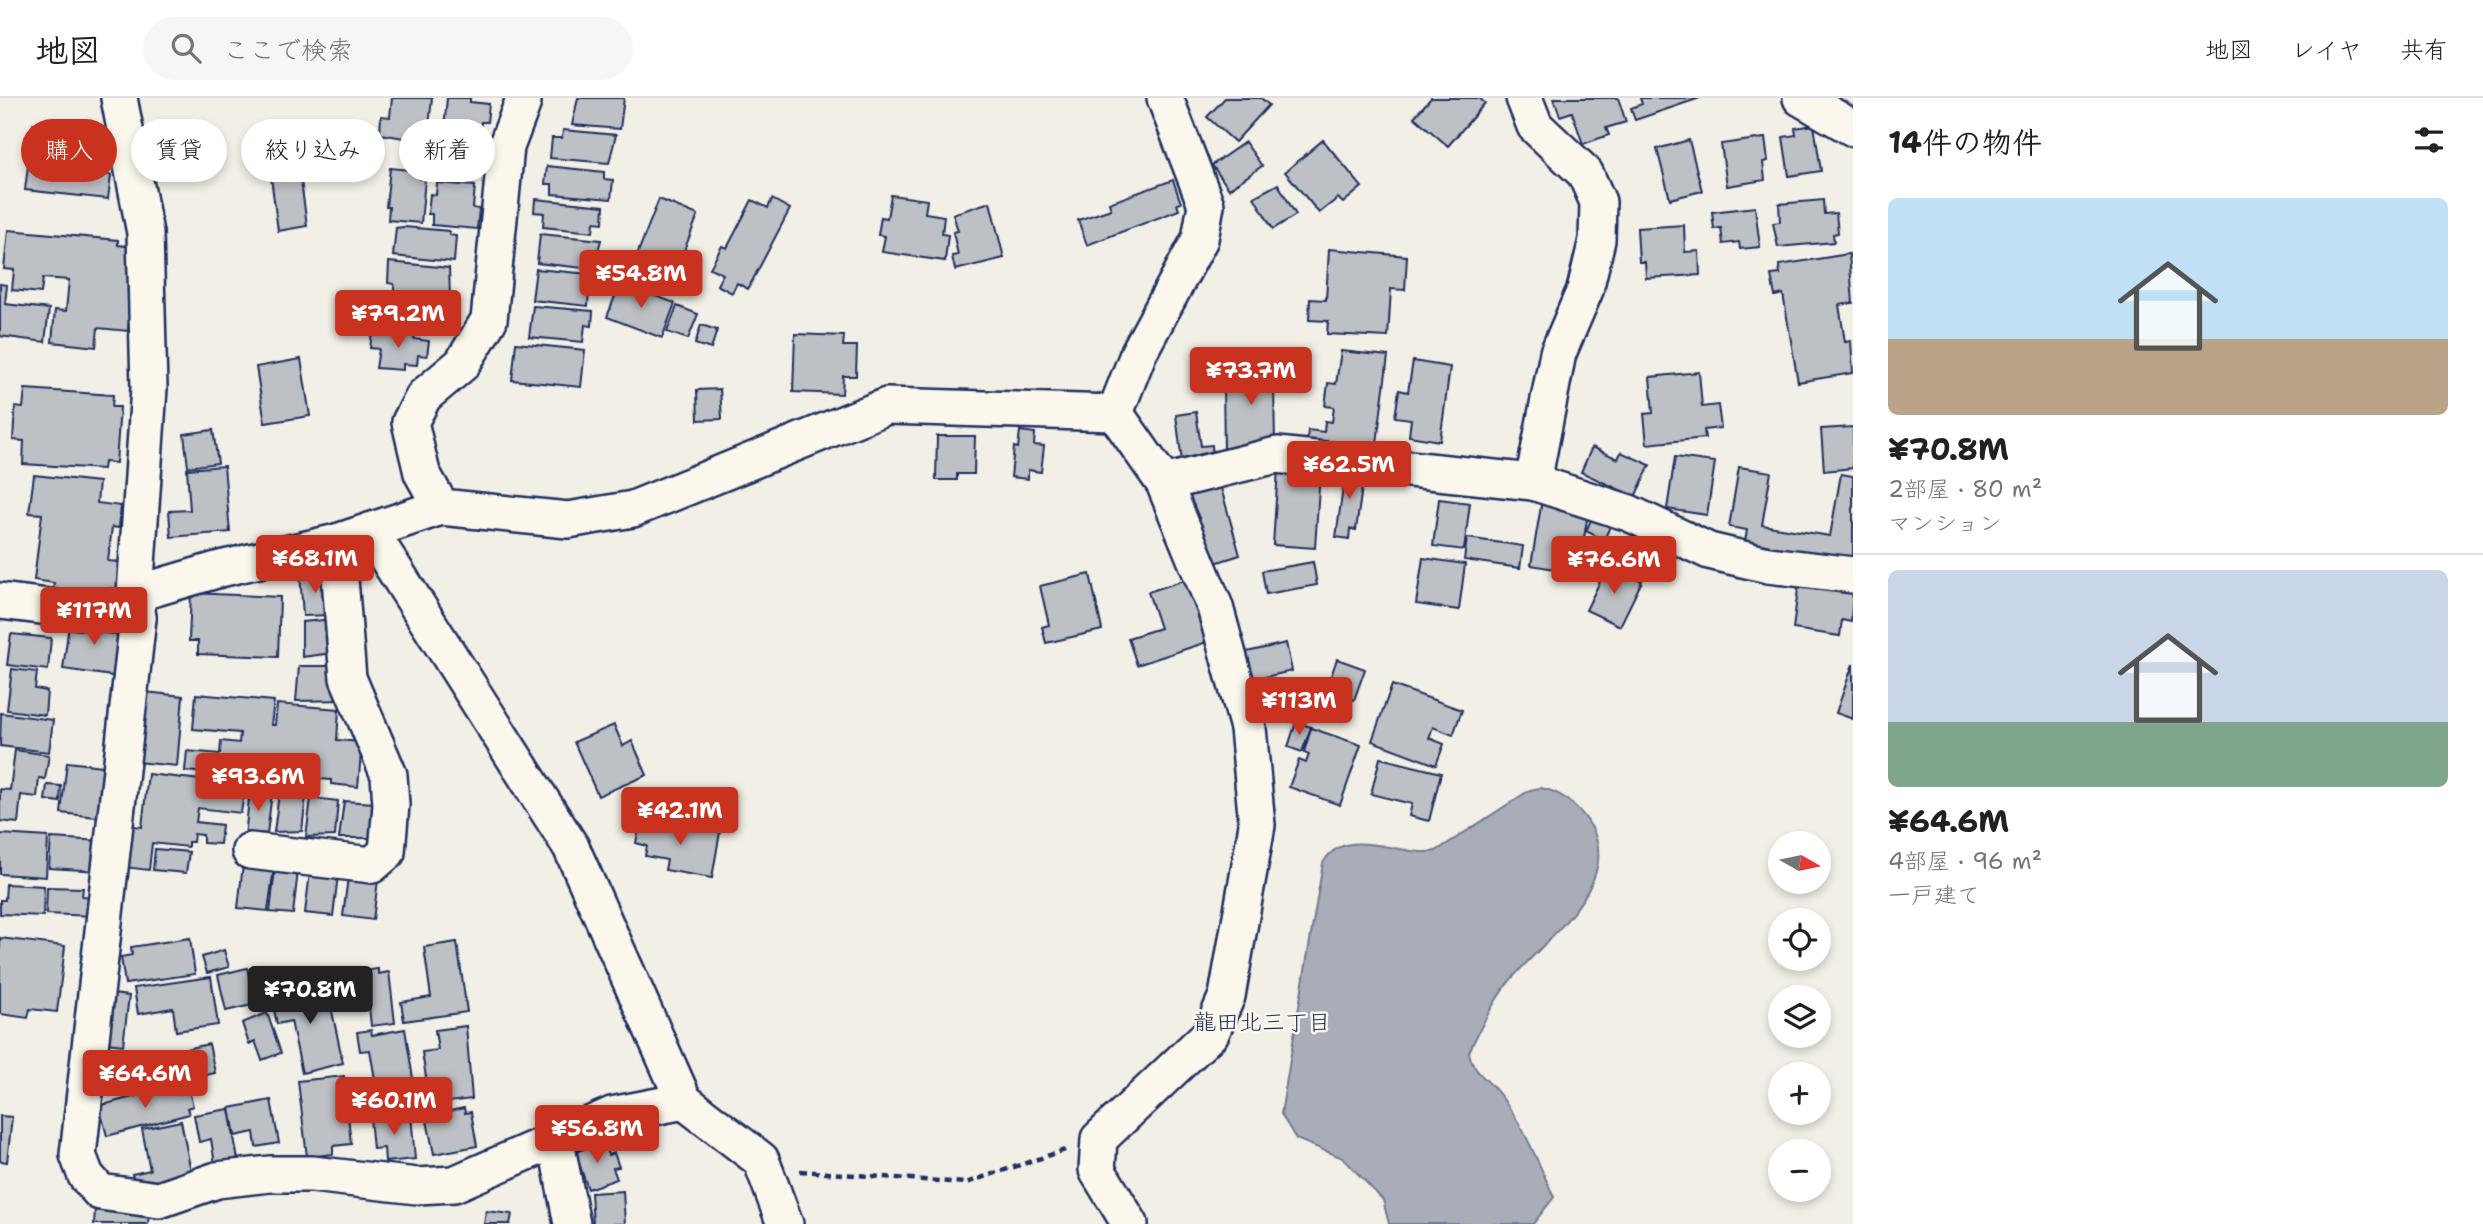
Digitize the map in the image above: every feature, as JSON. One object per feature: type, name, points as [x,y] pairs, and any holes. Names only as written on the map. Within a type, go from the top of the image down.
[{"type":"street","points":[[119,98],[145,233],[149,388],[136,606],[78,1155],[86,1176],[100,1192],[158,1212],[217,1181],[270,1174],[312,1174],[417,1186],[454,1184],[556,1142],[612,1115],[684,1101]]},
{"type":"street","points":[[1115,413],[1139,352],[1200,239],[1206,205],[1165,98]]},
{"type":"street","points":[[1524,98],[1535,126],[1585,173],[1598,202],[1597,240],[1585,290],[1558,353],[1534,482]]},
{"type":"street","points":[[1801,98],[1853,128]]},
{"type":"street","points":[[441,507],[422,473],[411,422],[424,396],[462,363],[489,320],[506,147],[523,102]]},
{"type":"street","points":[[0,601],[136,606],[220,569],[337,542],[441,507],[568,520],[634,509],[887,406],[1115,413]]},
{"type":"street","points":[[1115,413],[1164,483],[1215,607],[1248,728],[1257,825],[1227,996],[1211,1033],[1099,1139],[1097,1170],[1130,1224]]},
{"type":"street","points":[[1164,483],[1277,456],[1534,482],[1629,513],[1709,551],[1768,565],[1853,575]]},
{"type":"street","points":[[370,531],[571,846],[684,1101],[761,1160],[785,1224]]},
{"type":"street","points":[[250,851],[372,864],[387,852],[391,805],[388,775],[348,678],[337,542]]},
{"type":"street","points":[[556,1142],[572,1224]]},
{"type":"path","points":[[764,1168],[966,1183],[1099,1139]]},
{"type":"shaded area","points":[[1540,788],[1566,799],[1587,820],[1597,843],[1598,865],[1590,887],[1576,908],[1502,991],[1469,1052],[1473,1065],[1500,1095],[1516,1119],[1554,1197],[1533,1224],[1389,1224],[1383,1200],[1343,1158],[1296,1139],[1281,1114],[1323,863],[1333,851],[1345,845],[1359,843],[1422,852],[1436,851],[1530,790]]},
{"type":"building","points":[[392,98],[432,98],[430,119],[399,119],[399,137],[385,135],[385,119],[381,119],[381,116],[390,117]]},
{"type":"building","points":[[447,98],[470,98],[470,102],[489,104],[487,119],[445,119]]},
{"type":"building","points":[[578,98],[624,98],[620,129],[572,125]]},
{"type":"building","points":[[1225,98],[1261,98],[1269,105],[1235,142],[1207,117]]},
{"type":"building","points":[[1431,98],[1479,98],[1485,103],[1448,146],[1414,117]]},
{"type":"building","points":[[1554,98],[1618,98],[1626,122],[1606,128],[1609,135],[1583,144],[1572,112],[1560,116]]},
{"type":"building","points":[[1640,98],[1700,98],[1635,120],[1631,108],[1642,104]]},
{"type":"building","points":[[1814,125],[1821,171],[1789,176],[1783,137],[1796,135],[1795,128]]},
{"type":"building","points":[[563,130],[616,135],[609,163],[550,158],[552,138],[562,138]]},
{"type":"building","points":[[1765,138],[1768,161],[1763,162],[1765,180],[1727,186],[1721,144]]},
{"type":"building","points":[[1323,140],[1362,187],[1343,203],[1338,198],[1319,213],[1285,172]]},
{"type":"building","points":[[1689,140],[1702,191],[1670,199],[1657,149]]},
{"type":"building","points":[[1245,142],[1262,166],[1229,189],[1212,165]]},
{"type":"building","points":[[547,166],[604,172],[604,179],[613,180],[611,199],[552,194],[552,184],[545,184]]},
{"type":"building","points":[[390,168],[399,169],[399,182],[425,182],[421,223],[388,220],[389,207],[386,207]]},
{"type":"building","points":[[1173,180],[1181,203],[1177,204],[1179,210],[1087,245],[1078,220],[1111,209],[1109,203]]},
{"type":"building","points":[[26,182],[110,182],[108,199],[25,190]]},
{"type":"building","points":[[272,182],[301,182],[307,226],[278,231]]},
{"type":"building","points":[[437,183],[475,186],[473,208],[479,209],[477,229],[432,225],[432,214],[428,214],[430,194],[436,195]]},
{"type":"building","points":[[1278,184],[1296,215],[1273,229],[1254,197]]},
{"type":"building","points":[[891,195],[927,200],[925,213],[944,216],[942,234],[948,235],[945,261],[882,252],[885,236],[878,235],[881,217],[887,218]]},
{"type":"building","points":[[535,199],[604,206],[603,223],[594,222],[593,232],[543,227],[544,213],[534,212]]},
{"type":"building","points":[[659,199],[698,215],[676,271],[637,255]]},
{"type":"building","points":[[772,199],[790,209],[748,289],[737,283],[732,293],[717,285],[723,274],[710,268],[722,246],[727,248],[752,200],[768,208]]},
{"type":"building","points":[[1823,200],[1824,214],[1836,213],[1838,233],[1833,234],[1834,242],[1778,247],[1773,223],[1780,222],[1779,204]]},
{"type":"building","points":[[990,202],[1004,258],[955,270],[952,256],[958,255],[953,232],[958,231],[953,214]]},
{"type":"building","points":[[1755,207],[1760,247],[1740,249],[1739,242],[1723,244],[1721,228],[1714,229],[1712,212]]},
{"type":"building","points":[[1684,225],[1685,252],[1699,251],[1700,275],[1646,278],[1645,262],[1639,262],[1637,228]]},
{"type":"building","points":[[396,228],[449,231],[449,235],[456,236],[454,262],[393,256]]},
{"type":"building","points":[[8,230],[118,240],[118,245],[136,247],[128,331],[98,328],[96,347],[52,342],[55,310],[66,311],[69,280],[43,278],[41,293],[12,290],[14,270],[4,269]]},
{"type":"building","points":[[540,234],[601,240],[593,269],[537,263]]},
{"type":"building","points":[[1329,249],[1407,256],[1405,290],[1391,289],[1388,337],[1327,334],[1328,321],[1309,320],[1310,299],[1326,300]]},
{"type":"building","points":[[1849,254],[1853,303],[1839,305],[1845,342],[1851,341],[1853,373],[1798,382],[1783,294],[1775,296],[1771,275],[1780,274],[1779,265]]},
{"type":"building","points":[[389,262],[449,268],[450,298],[394,293],[394,284],[388,283]]},
{"type":"building","points":[[536,269],[600,275],[598,290],[589,289],[588,306],[532,300]]},
{"type":"building","points":[[620,283],[675,303],[662,338],[607,317]]},
{"type":"building","points":[[0,284],[7,285],[5,304],[49,309],[45,342],[0,336]]},
{"type":"building","points":[[382,298],[437,304],[434,332],[377,326]]},
{"type":"building","points":[[533,306],[593,311],[592,326],[585,325],[583,342],[529,337]]},
{"type":"building","points":[[677,306],[698,314],[688,339],[667,332]]},
{"type":"building","points":[[701,325],[717,330],[711,349],[695,344]]},
{"type":"building","points":[[372,333],[415,335],[414,339],[429,341],[427,356],[418,355],[417,365],[403,364],[403,370],[376,368],[379,349],[370,348]]},
{"type":"building","points":[[795,334],[844,336],[843,346],[857,346],[856,376],[843,376],[842,394],[793,392]]},
{"type":"building","points":[[516,343],[585,350],[581,387],[512,380]]},
{"type":"building","points":[[1341,351],[1388,356],[1375,459],[1306,450],[1308,430],[1324,432],[1325,421],[1332,422],[1334,407],[1325,406],[1328,383],[1336,384]]},
{"type":"building","points":[[301,359],[310,416],[265,423],[256,367]]},
{"type":"building","points":[[1413,361],[1450,367],[1440,441],[1409,436],[1411,419],[1395,417],[1399,390],[1408,392]]},
{"type":"building","points":[[1285,365],[1285,382],[1274,383],[1275,446],[1224,452],[1223,382],[1231,382],[1230,366]]},
{"type":"building","points":[[1699,372],[1702,407],[1718,405],[1721,428],[1704,430],[1705,438],[1647,444],[1644,414],[1653,413],[1650,377]]},
{"type":"building","points":[[25,389],[113,395],[112,407],[120,407],[116,463],[104,462],[103,469],[23,464],[24,441],[13,440],[15,407],[23,408]]},
{"type":"building","points":[[720,389],[722,419],[698,420],[697,390]]},
{"type":"building","points":[[1196,412],[1201,446],[1212,445],[1213,457],[1182,462],[1176,415]]},
{"type":"building","points":[[1853,427],[1853,468],[1824,471],[1821,429]]},
{"type":"building","points":[[213,430],[218,463],[188,467],[184,434]]},
{"type":"building","points":[[1020,431],[1035,433],[1034,445],[1044,446],[1041,472],[1028,470],[1028,479],[1011,477],[1014,447],[1018,448]]},
{"type":"building","points":[[937,436],[975,436],[974,474],[957,474],[957,480],[936,480]]},
{"type":"building","points":[[1592,447],[1618,459],[1621,452],[1650,465],[1635,497],[1581,472]]},
{"type":"building","points":[[1675,457],[1715,462],[1707,515],[1667,509]]},
{"type":"building","points":[[224,466],[230,532],[171,537],[169,511],[190,510],[187,469]]},
{"type":"building","points":[[1739,467],[1771,472],[1762,525],[1830,536],[1841,474],[1853,476],[1853,560],[1745,542],[1747,530],[1729,527]]},
{"type":"building","points":[[1278,469],[1320,472],[1315,548],[1273,545]]},
{"type":"building","points":[[1336,469],[1364,473],[1356,530],[1350,529],[1349,539],[1336,537],[1344,481],[1335,480]]},
{"type":"building","points":[[1217,474],[1240,555],[1212,564],[1179,486]]},
{"type":"building","points":[[34,475],[99,482],[97,503],[121,506],[119,528],[112,527],[108,561],[122,562],[119,589],[109,588],[108,599],[77,596],[77,592],[53,589],[54,583],[34,580],[42,514],[29,513]]},
{"type":"building","points":[[1543,494],[1590,502],[1578,573],[1531,565]]},
{"type":"building","points":[[1439,499],[1470,503],[1464,550],[1433,546]]},
{"type":"building","points":[[1597,507],[1615,515],[1604,540],[1586,531]]},
{"type":"building","points":[[1467,538],[1523,546],[1520,568],[1464,560]]},
{"type":"building","points":[[1423,558],[1465,564],[1459,610],[1416,604]]},
{"type":"building","points":[[1313,562],[1317,585],[1266,594],[1262,571]]},
{"type":"building","points":[[1608,565],[1642,581],[1620,626],[1586,610]]},
{"type":"building","points":[[321,572],[321,588],[329,587],[331,615],[303,616],[300,573]]},
{"type":"building","points":[[1090,574],[1102,630],[1046,643],[1042,627],[1049,625],[1040,586]]},
{"type":"building","points":[[1194,577],[1213,640],[1137,665],[1128,638],[1160,628],[1148,592]]},
{"type":"building","points":[[1799,581],[1853,589],[1851,622],[1842,620],[1840,636],[1793,629]]},
{"type":"building","points":[[191,593],[280,597],[278,657],[198,654],[198,641],[189,641]]},
{"type":"building","points":[[70,617],[126,625],[119,677],[63,669]]},
{"type":"building","points":[[334,619],[332,653],[302,657],[302,622]]},
{"type":"building","points":[[11,634],[51,638],[48,670],[7,665]]},
{"type":"building","points":[[1286,643],[1292,671],[1265,677],[1269,696],[1248,700],[1238,654]]},
{"type":"building","points":[[1337,659],[1365,669],[1354,700],[1326,690]]},
{"type":"building","points":[[1853,664],[1853,719],[1836,713]]},
{"type":"building","points":[[299,666],[337,666],[345,700],[296,701]]},
{"type":"building","points":[[12,669],[37,672],[35,689],[47,691],[45,715],[7,710]]},
{"type":"building","points":[[1392,685],[1462,710],[1453,735],[1433,727],[1429,738],[1444,744],[1436,765],[1372,741]]},
{"type":"building","points":[[144,692],[183,696],[177,766],[137,762]]},
{"type":"building","points":[[196,694],[274,701],[271,725],[275,725],[277,704],[339,709],[337,740],[362,742],[358,787],[310,778],[310,782],[185,771],[187,751],[220,754],[221,741],[239,743],[240,733],[193,729]]},
{"type":"building","points":[[1,713],[53,720],[49,752],[0,746]]},
{"type":"building","points":[[1296,722],[1311,727],[1302,752],[1288,747]]},
{"type":"building","points":[[614,725],[623,746],[632,741],[647,775],[598,796],[574,742]]},
{"type":"building","points":[[1311,728],[1361,745],[1340,805],[1289,787],[1299,760],[1306,763],[1309,754],[1304,752]]},
{"type":"building","points":[[15,750],[49,755],[45,779],[39,778],[37,797],[21,795],[18,823],[0,821],[0,789],[10,790]]},
{"type":"building","points":[[1380,758],[1441,773],[1429,821],[1409,816],[1412,804],[1371,794]]},
{"type":"building","points":[[67,762],[111,767],[105,818],[61,813]]},
{"type":"building","points":[[148,774],[245,785],[241,813],[198,808],[196,822],[222,825],[220,844],[203,843],[203,835],[194,834],[193,842],[188,842],[188,847],[152,843],[149,870],[115,866],[126,825],[142,827]]},
{"type":"building","points":[[47,785],[61,786],[60,802],[45,800]]},
{"type":"building","points":[[250,789],[272,792],[267,834],[260,833],[259,838],[245,837]]},
{"type":"building","points":[[279,793],[306,796],[302,831],[274,832]]},
{"type":"building","points":[[311,798],[338,801],[335,836],[306,837]]},
{"type":"building","points":[[344,801],[374,803],[371,838],[339,838]]},
{"type":"building","points":[[641,818],[720,832],[712,878],[665,870],[667,860],[645,856],[647,846],[636,843]]},
{"type":"building","points":[[0,834],[48,837],[46,877],[0,874]]},
{"type":"building","points":[[51,838],[102,841],[100,871],[49,868]]},
{"type":"building","points":[[155,849],[189,852],[186,873],[153,870]]},
{"type":"building","points":[[276,860],[299,862],[293,914],[270,912]]},
{"type":"building","points":[[243,864],[274,868],[268,911],[238,908]]},
{"type":"building","points":[[311,864],[339,867],[333,916],[305,913]]},
{"type":"building","points":[[349,869],[379,872],[373,920],[343,916]]},
{"type":"building","points":[[6,884],[44,886],[43,916],[0,914],[0,900],[5,900]]},
{"type":"building","points":[[47,887],[83,888],[82,896],[96,897],[94,916],[46,914]]},
{"type":"building","points":[[0,938],[65,946],[57,1012],[30,1009],[28,1018],[0,1014]]},
{"type":"building","points":[[190,938],[195,974],[125,984],[121,957],[132,955],[131,947]]},
{"type":"building","points":[[457,942],[467,1012],[404,1021],[401,1002],[431,997],[424,947]]},
{"type":"building","points":[[224,950],[229,967],[207,973],[202,957]]},
{"type":"building","points":[[247,968],[256,1004],[226,1011],[218,975]]},
{"type":"building","points":[[378,969],[378,974],[389,972],[395,1023],[371,1026],[369,1007],[361,1009],[356,972]]},
{"type":"building","points":[[211,977],[218,1025],[176,1031],[173,1008],[138,1014],[134,988]]},
{"type":"building","points":[[326,983],[343,1063],[302,1073],[291,1021],[277,1024],[271,995]]},
{"type":"building","points":[[103,993],[129,996],[123,1045],[97,1042]]},
{"type":"building","points":[[267,1013],[281,1053],[262,1060],[255,1041],[249,1044],[242,1023]]},
{"type":"building","points":[[466,1026],[472,1099],[434,1104],[432,1089],[428,1090],[422,1052],[438,1050],[435,1030]]},
{"type":"building","points":[[405,1029],[416,1097],[379,1103],[370,1050],[360,1051],[357,1032],[371,1030],[372,1035]]},
{"type":"building","points":[[209,1044],[215,1073],[178,1081],[172,1052]]},
{"type":"building","points":[[141,1049],[144,1061],[155,1059],[159,1079],[114,1089],[107,1056]]},
{"type":"building","points":[[344,1076],[351,1144],[333,1146],[333,1154],[307,1157],[298,1081]]},
{"type":"building","points":[[176,1085],[178,1094],[189,1091],[193,1106],[187,1108],[189,1114],[107,1136],[99,1106]]},
{"type":"building","points":[[271,1100],[279,1143],[256,1147],[254,1132],[235,1136],[230,1108]]},
{"type":"building","points":[[464,1108],[465,1113],[471,1112],[477,1146],[434,1154],[426,1116]]},
{"type":"building","points":[[229,1109],[238,1160],[215,1164],[211,1139],[199,1142],[194,1115]]},
{"type":"building","points":[[411,1114],[415,1159],[385,1162],[384,1148],[373,1149],[370,1118]]},
{"type":"building","points":[[0,1116],[12,1117],[7,1162],[0,1161]]},
{"type":"building","points":[[181,1121],[193,1182],[137,1194],[132,1174],[150,1170],[142,1129]]},
{"type":"building","points":[[604,1142],[608,1155],[614,1153],[619,1167],[613,1168],[617,1179],[588,1189],[575,1152]]},
{"type":"building","points":[[623,1191],[625,1224],[593,1224],[591,1193]]},
{"type":"building","points":[[95,1209],[149,1212],[148,1224],[94,1224]]},
{"type":"building","points":[[486,1211],[512,1214],[510,1224],[484,1224]]},
{"type":"district","name":"龍田北三丁目","points":[[1262,1022]]}]
